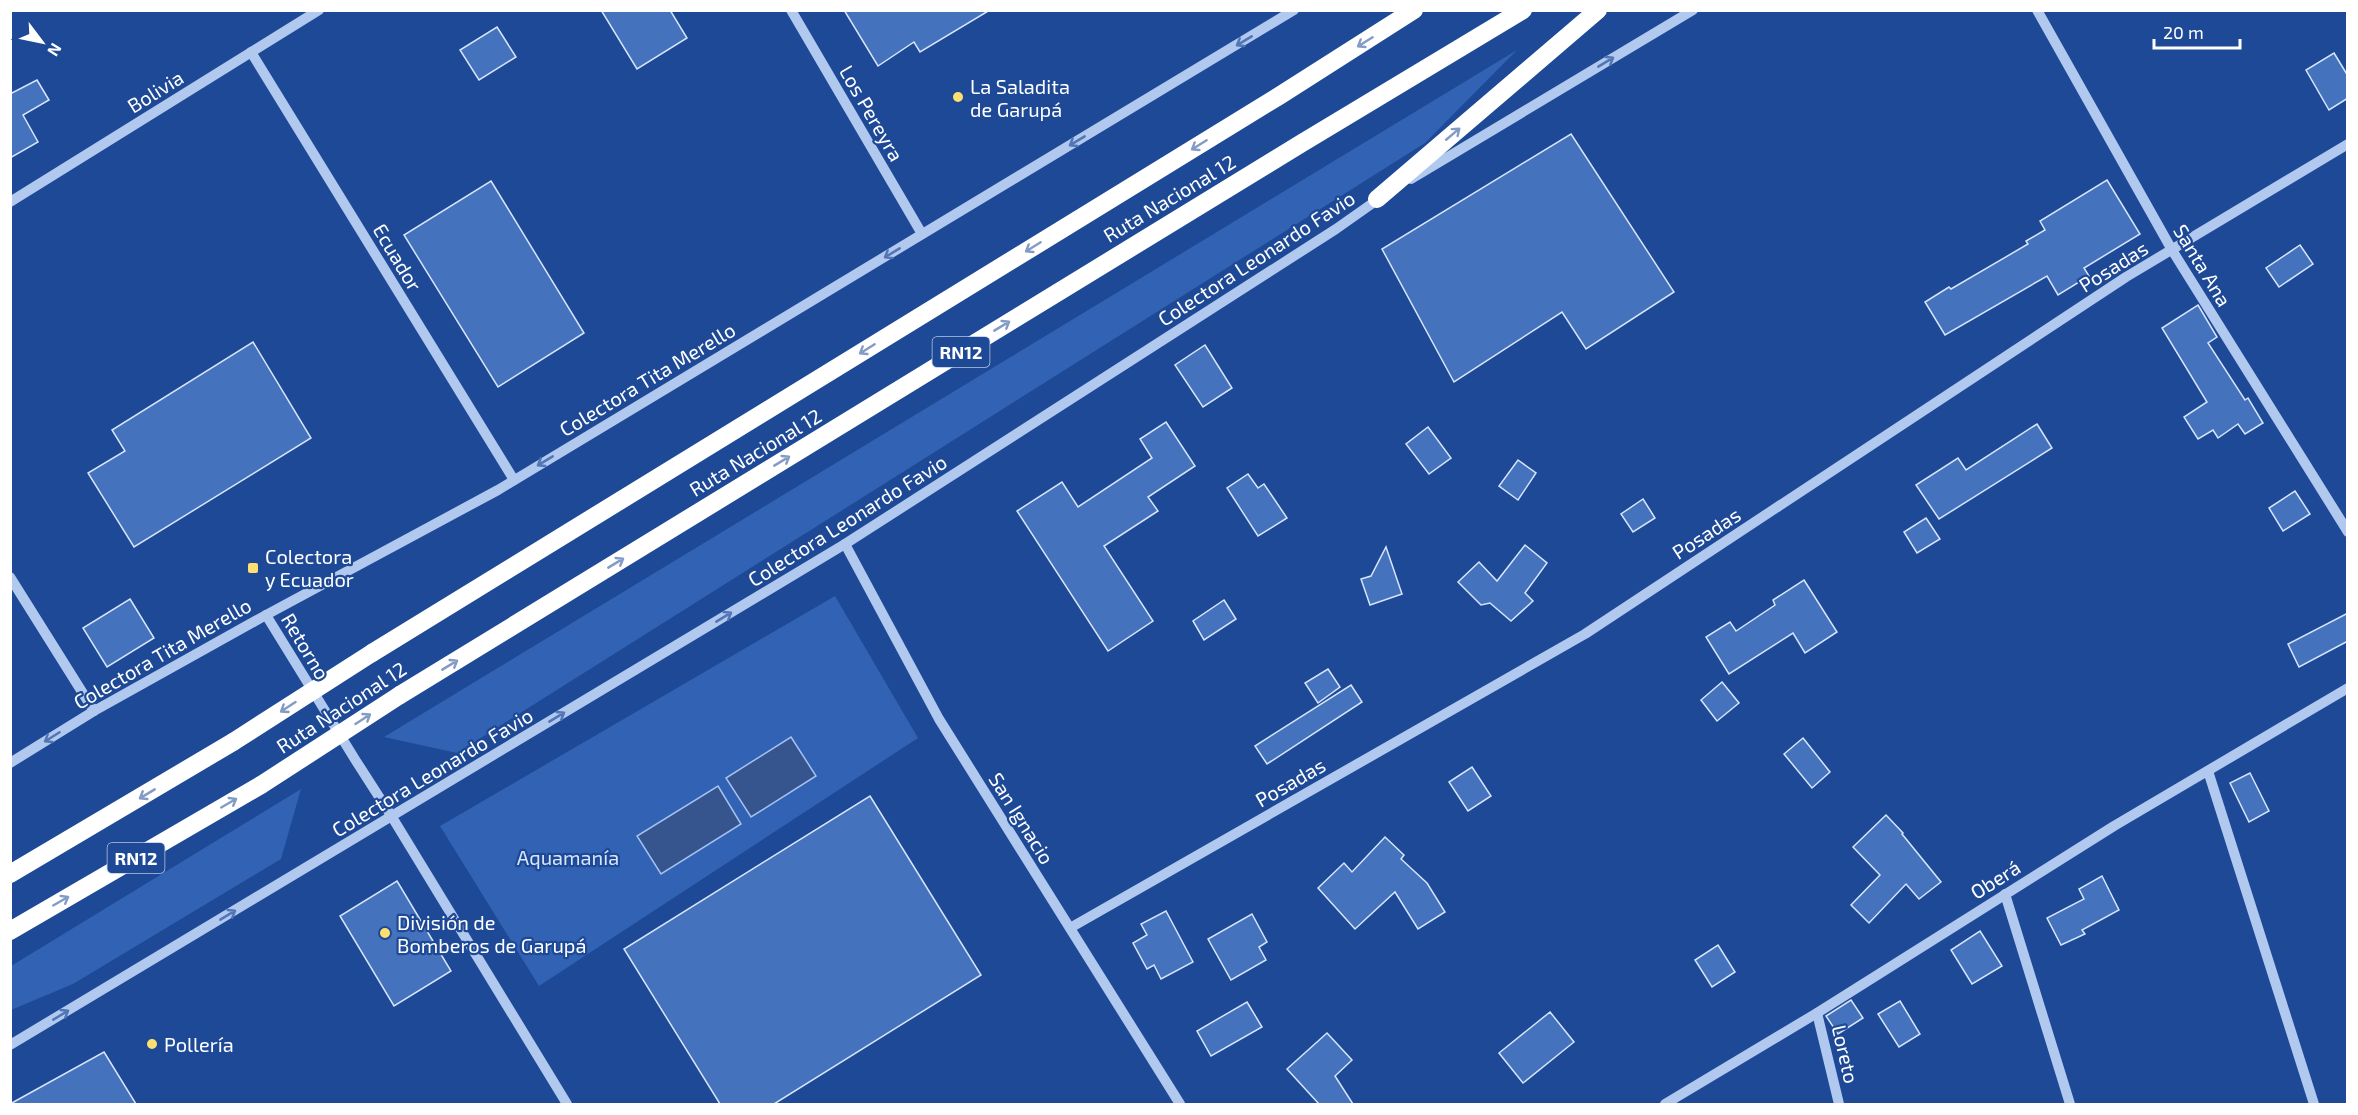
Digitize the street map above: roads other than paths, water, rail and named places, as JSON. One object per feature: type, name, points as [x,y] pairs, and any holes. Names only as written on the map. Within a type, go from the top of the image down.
[{"type":"highway","name":"Ruta Nacional 12","points":[[10,874],[233,742],[372,653],[1259,109],[1414,10]]},
{"type":"highway","name":"Ruta Nacional 12","points":[[10,931],[261,785],[400,696],[1282,155],[1523,10]]},
{"type":"highway","points":[[1377,199],[1598,10]]},
{"type":"street","name":"Bolivia","points":[[10,202],[319,10]]},
{"type":"street","name":"Los Pereyra","points":[[791,10],[922,234]]},
{"type":"street","name":"Colectora Tita Merello","points":[[10,763],[94,711],[514,480],[1294,10]]},
{"type":"street","name":"Colectora Leonardo Favio","points":[[10,1046],[845,544],[1335,229],[1377,199],[1693,10]]},
{"type":"street","name":"Santa Ana","points":[[2037,10],[2172,250],[2348,532]]},
{"type":"street","name":"Ecuador","points":[[251,52],[514,480]]},
{"type":"street","name":"Posadas","points":[[1070,928],[1585,634],[2127,277],[2348,144]]},
{"type":"street","name":"San Ignacio","points":[[845,544],[939,719],[1180,1104]]},
{"type":"street","points":[[10,577],[94,711]]},
{"type":"street","name":"Retorno","points":[[266,615],[567,1104]]},
{"type":"street","name":"Oberá","points":[[1665,1104],[1817,1013],[2114,826],[2348,688]]},
{"type":"street","points":[[2208,771],[2314,1104]]},
{"type":"street","points":[[2006,894],[2070,1104]]},
{"type":"street","name":"Loreto","points":[[1817,1013],[1839,1104]]},
{"type":"place","name":"La Saladita de Garupá","points":[[958,97]]},
{"type":"place","name":"Colectora y Ecuador","points":[[253,568]]},
{"type":"place","name":"División de Bomberos de Garupá","points":[[385,933]]},
{"type":"place","name":"Pollería","points":[[152,1044]]},
{"type":"park label","name":"Aquamanía","points":[[568,857]]}]
